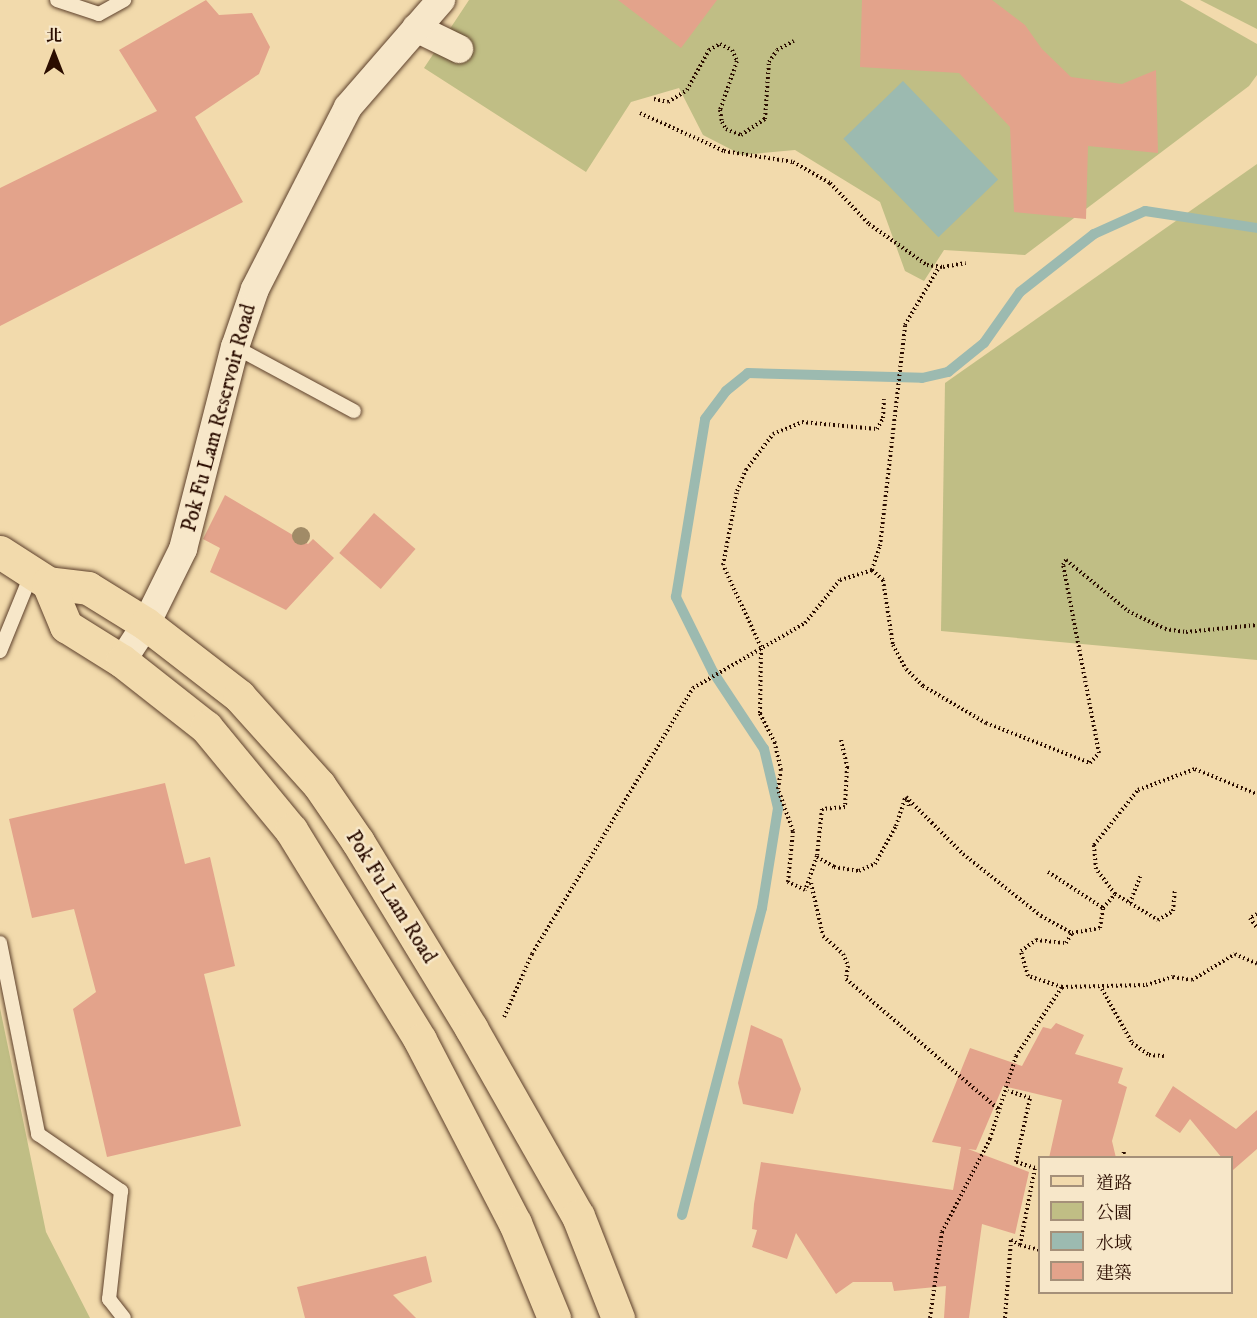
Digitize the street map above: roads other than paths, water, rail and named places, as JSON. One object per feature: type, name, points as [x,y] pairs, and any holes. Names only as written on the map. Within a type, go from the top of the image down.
[{"type":"main road","name":"Pok Fu Lam Road","points":[[0,552],[39,579],[88,588],[146,624],[239,696],[319,785],[358,842],[471,1028],[578,1216],[618,1318]]},
{"type":"main road","points":[[39,579],[66,626],[122,661],[206,727],[291,830],[420,1041],[515,1223],[554,1318]]},
{"type":"street","name":"Pok Fu Lam Reservoir Road","points":[[122,661],[146,624],[183,549],[235,347],[255,289],[348,107],[441,0]]},
{"type":"street","points":[[416,28],[459,49]]},
{"type":"lane","points":[[57,0],[99,14],[124,0]]},
{"type":"lane","points":[[235,347],[354,411]]},
{"type":"lane","points":[[0,651],[39,579]]},
{"type":"lane","points":[[0,943],[38,1134],[121,1191],[109,1299],[124,1318]]},
{"type":"water","points":[[903,81],[998,180],[938,237],[843,139]]},
{"type":"waterway","points":[[682,1215],[762,908],[778,808],[764,749],[713,672],[676,597],[705,419],[726,391],[748,373],[922,378],[948,372],[984,343],[1020,292],[1094,234],[1145,211],[1257,228]]}]
